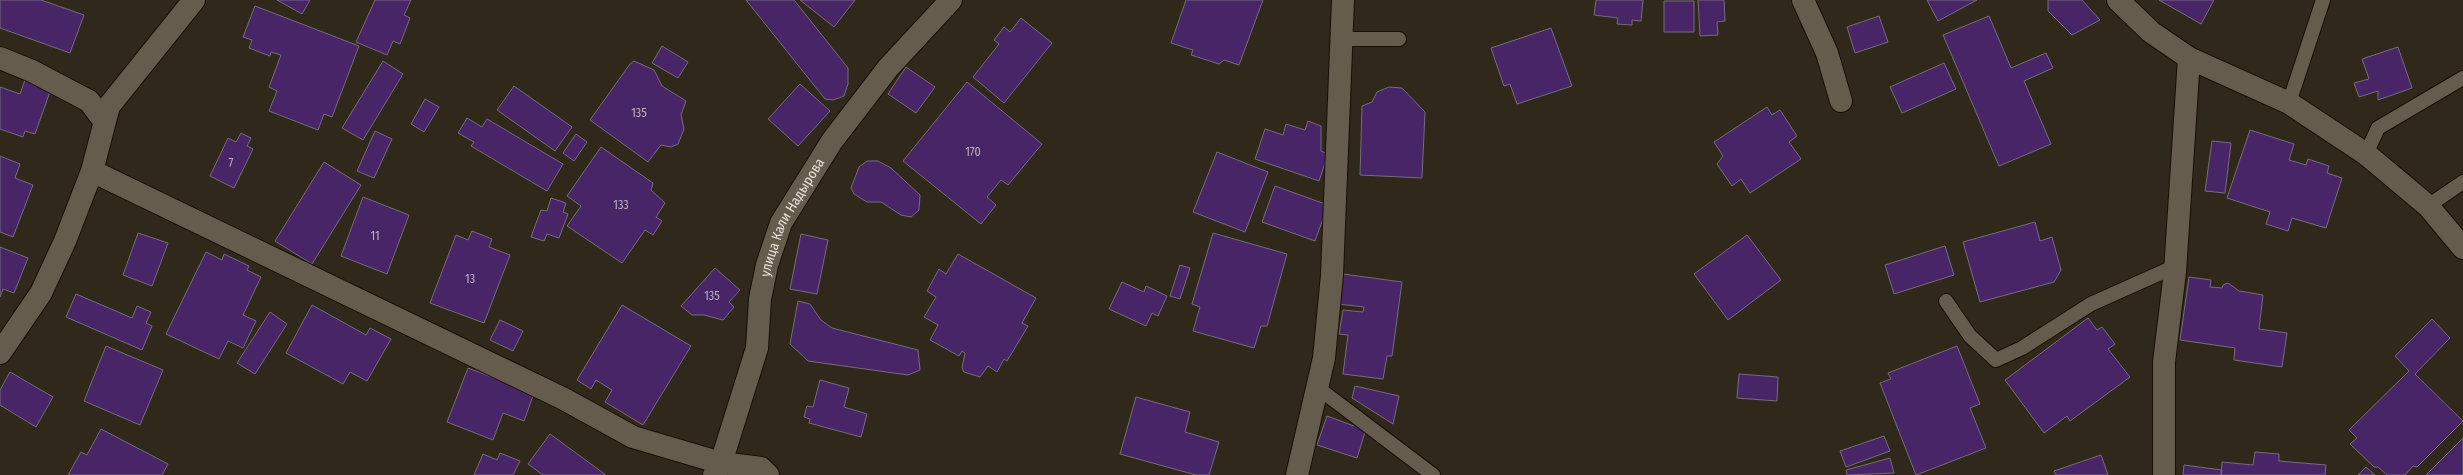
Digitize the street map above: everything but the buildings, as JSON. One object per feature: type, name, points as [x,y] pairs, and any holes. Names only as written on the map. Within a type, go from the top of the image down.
[{"type":"street","points":[[0,353],[41,293],[65,241],[92,171],[109,106],[194,0]]},
{"type":"street","name":"улица Кали Надырова","points":[[718,469],[757,348],[760,299],[767,265],[781,223],[832,141],[888,68],[951,0]]},
{"type":"street","points":[[1297,475],[1324,358],[1332,275],[1344,0]]},
{"type":"street","points":[[1803,0],[1827,52],[1841,102]]},
{"type":"street","points":[[2118,0],[2151,32],[2189,58],[2289,103],[2366,154],[2428,206],[2463,248]]},
{"type":"street","points":[[0,58],[32,71],[89,101],[104,121]]},
{"type":"street","points":[[2164,475],[2164,362],[2176,266],[2189,58]]},
{"type":"street","points":[[92,171],[564,399],[633,437],[718,469],[761,468],[768,475]]},
{"type":"lane","points":[[2289,103],[2322,0]]},
{"type":"lane","points":[[1342,39],[1399,39]]},
{"type":"lane","points":[[2366,154],[2378,128],[2463,78]]},
{"type":"lane","points":[[2428,206],[2463,182]]},
{"type":"lane","points":[[1946,301],[1970,336],[1996,360],[2022,348],[2090,304],[2176,266]]},
{"type":"lane","points":[[1318,388],[1433,475]]}]
